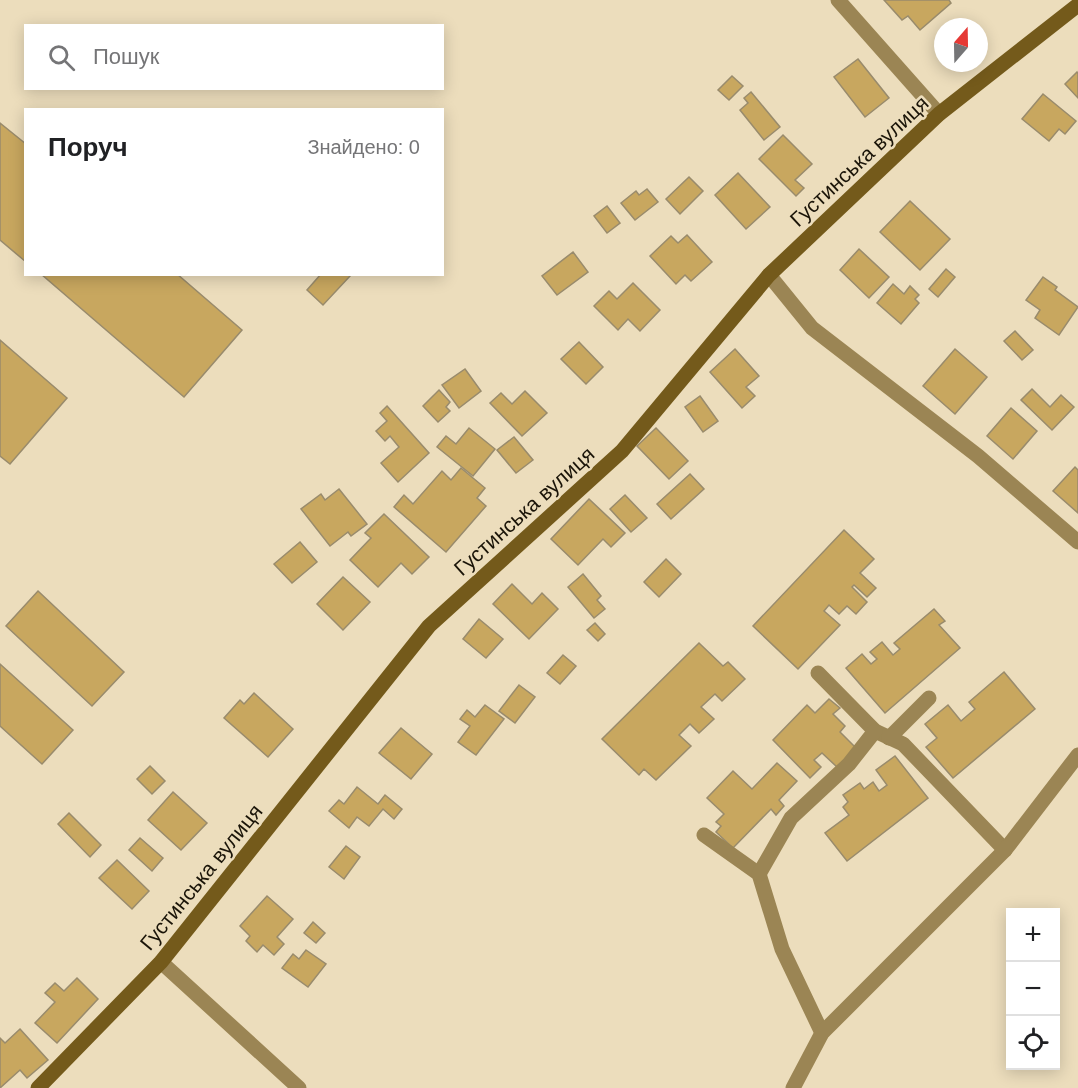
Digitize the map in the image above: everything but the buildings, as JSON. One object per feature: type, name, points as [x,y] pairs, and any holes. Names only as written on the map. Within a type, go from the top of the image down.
[{"type":"main road","name":"Густинська вулиця","points":[[38,1088],[161,962],[429,626],[622,451],[769,275],[939,114],[1078,5]]},
{"type":"street","points":[[838,0],[939,114]]},
{"type":"street","points":[[769,275],[812,328],[978,456],[1078,542]]},
{"type":"street","points":[[818,673],[882,735],[903,744],[1005,850]]},
{"type":"street","points":[[759,874],[791,818],[882,735],[929,698]]},
{"type":"street","points":[[794,1088],[822,1033],[1005,850],[1078,755]]},
{"type":"street","points":[[704,836],[759,874],[782,949],[822,1033]]},
{"type":"street","points":[[161,962],[299,1088]]}]
